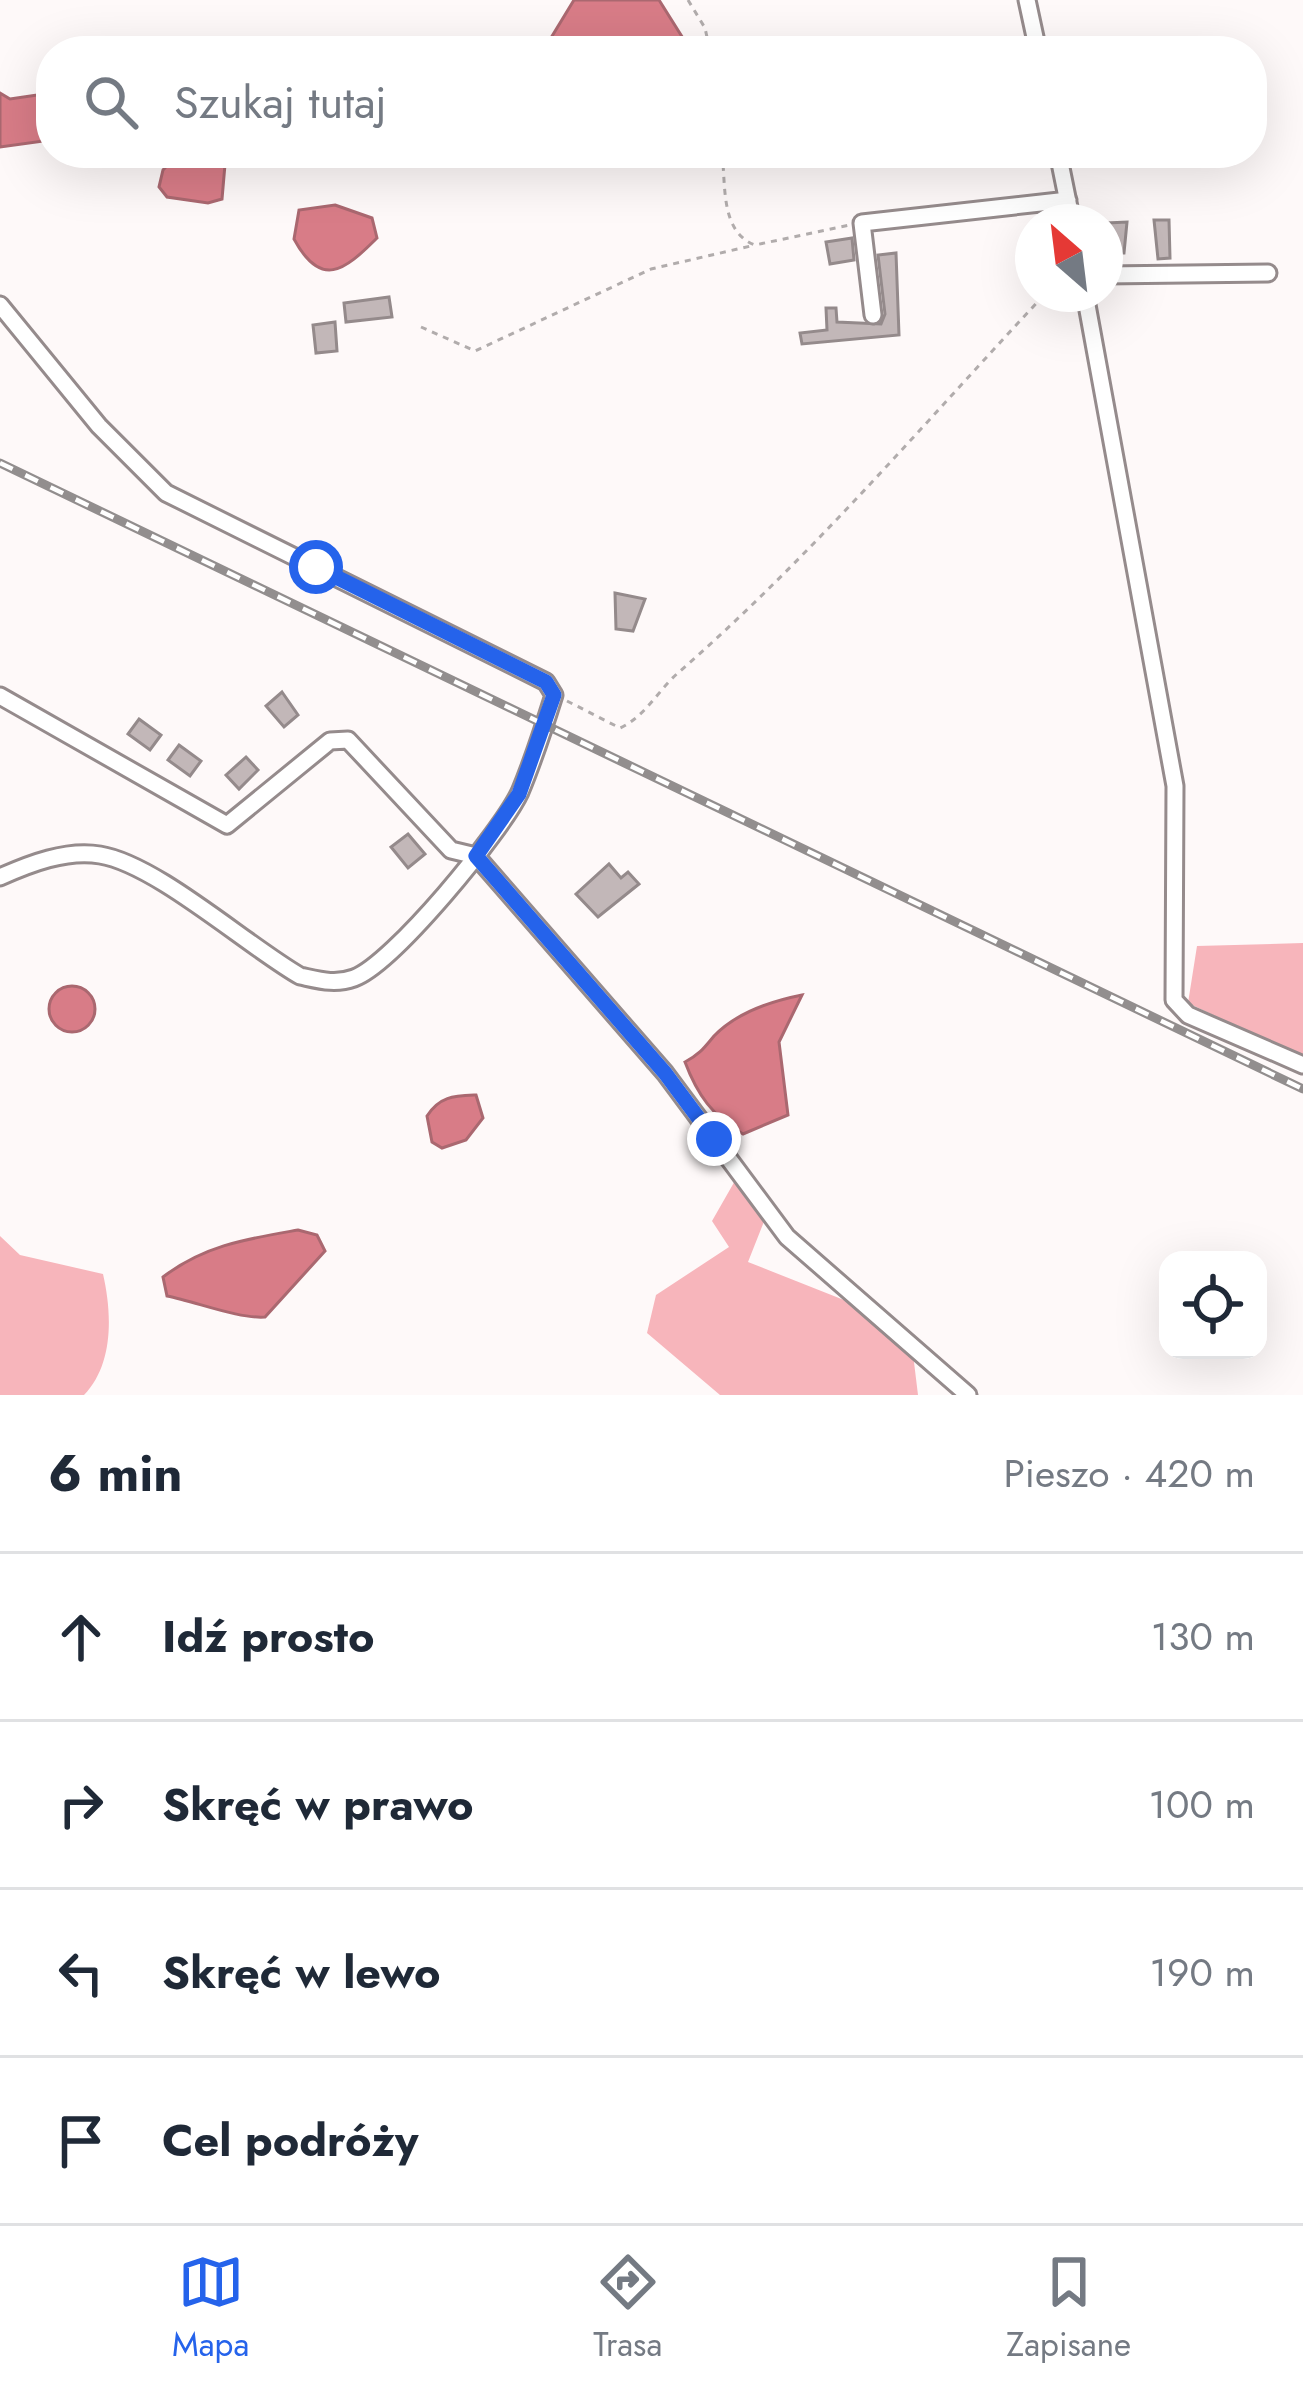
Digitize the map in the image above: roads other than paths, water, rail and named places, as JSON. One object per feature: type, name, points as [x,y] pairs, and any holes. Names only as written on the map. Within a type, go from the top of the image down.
[{"type":"street","points":[[1027,0],[1035,36]]},
{"type":"street","points":[[1061,168],[1069,204]]},
{"type":"street","points":[[873,315],[862,223],[1068,200]]},
{"type":"street","points":[[1123,275],[1268,273]]},
{"type":"street","points":[[0,305],[99,425],[166,494],[546,682],[554,695],[519,794],[476,856],[364,973],[332,983],[300,976],[254,950],[132,863],[95,854],[46,860],[0,877]]},
{"type":"street","points":[[1088,312],[1175,786],[1174,1000],[1188,1016],[1303,1065]]},
{"type":"street","points":[[0,696],[227,825],[330,741],[348,740],[451,850],[476,856],[665,1073],[787,1237],[968,1395]]},
{"type":"railway","points":[[0,463],[1303,1089]]}]
